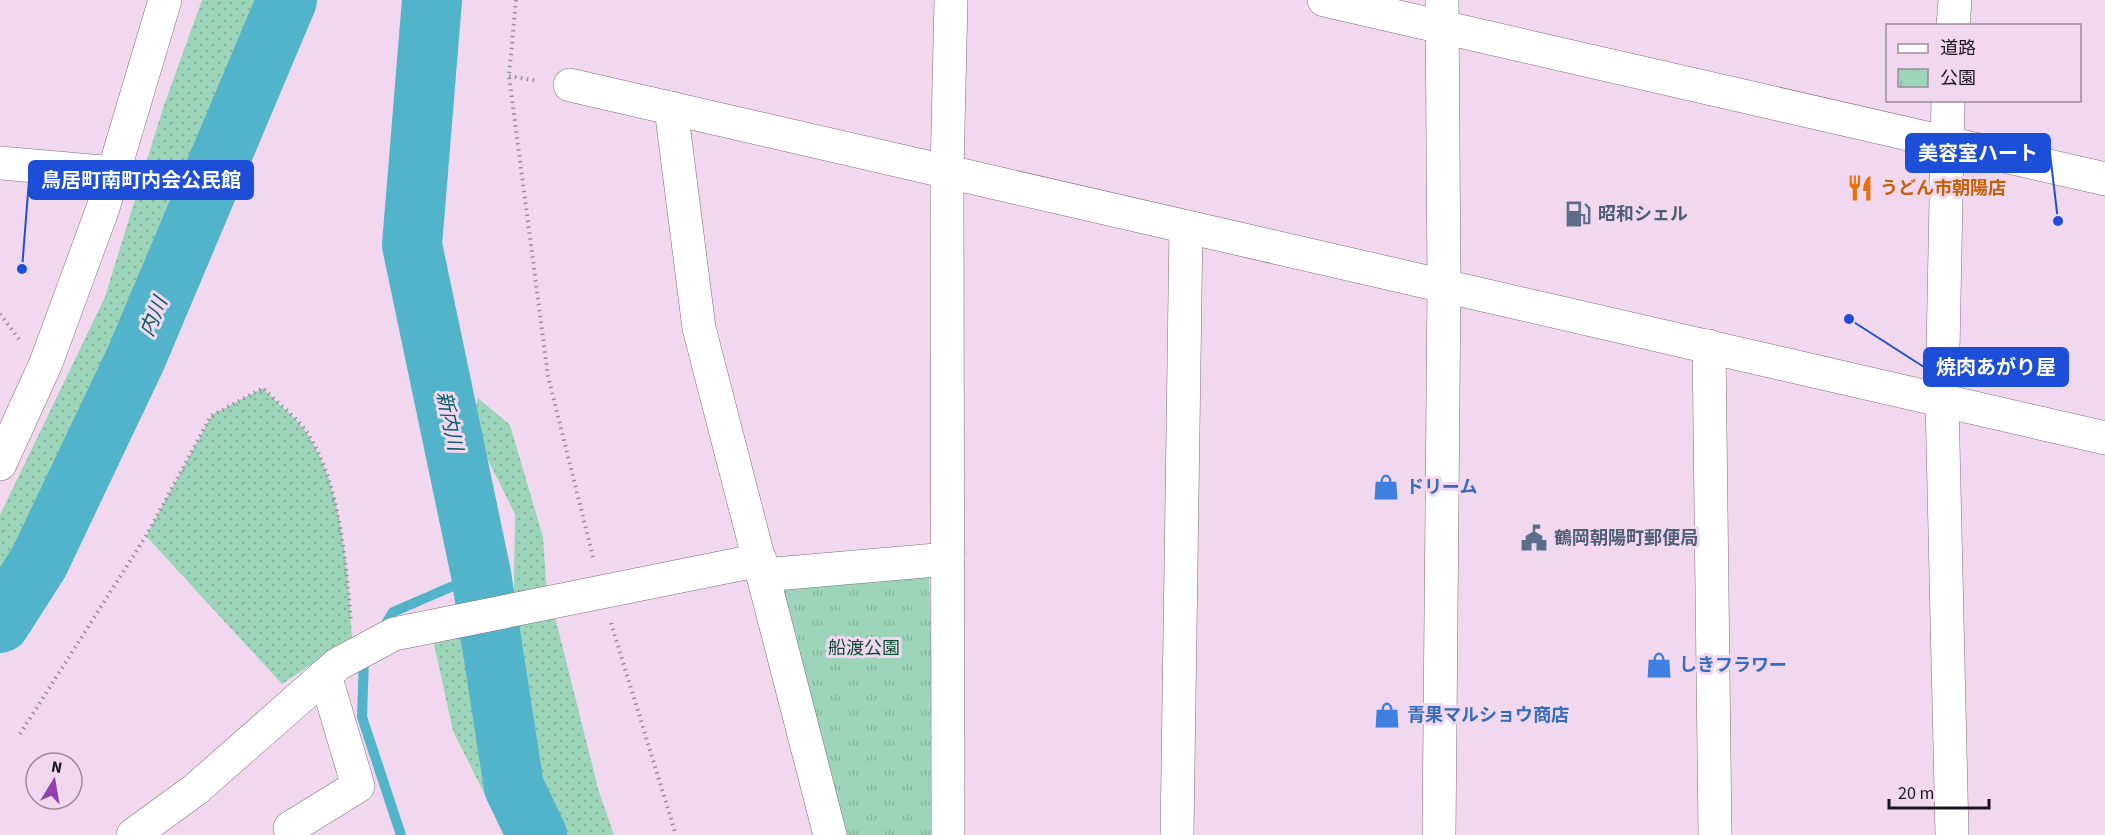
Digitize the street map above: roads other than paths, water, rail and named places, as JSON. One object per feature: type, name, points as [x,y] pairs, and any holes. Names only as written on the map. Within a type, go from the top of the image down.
[{"type":"street","points":[[0,464],[46,363],[114,173],[165,0]]},
{"type":"street","points":[[948,835],[947,172],[951,0]]},
{"type":"street","points":[[1324,0],[1441,14],[1945,142],[2105,178]]},
{"type":"street","points":[[1953,24],[1955,0]]},
{"type":"street","points":[[1439,835],[1444,286],[1441,14]]},
{"type":"street","points":[[570,85],[2105,438]]},
{"type":"street","points":[[1948,102],[1945,142],[1942,400],[1952,835]]},
{"type":"street","points":[[670,108],[699,328],[830,835]]},
{"type":"street","points":[[0,163],[114,173]]},
{"type":"street","points":[[1177,835],[1186,227]]},
{"type":"street","points":[[1708,346],[1715,835]]},
{"type":"street","points":[[133,835],[196,789],[325,675],[355,654],[394,634],[597,591],[762,567],[948,559]]},
{"type":"street","points":[[292,835],[290,828],[358,786],[325,675]]},
{"type":"waterway","name":"内川","points":[[0,623],[39,562],[136,358],[287,0]]},
{"type":"waterway","name":"新内川","points":[[432,0],[412,245],[481,574],[514,787],[537,835]]},
{"type":"waterway","points":[[382,630],[393,612],[481,574]]},
{"type":"waterway","points":[[364,658],[362,717],[401,835]]},
{"type":"place","name":"うどん市朝陽店","points":[[1860,188]]},
{"type":"place","name":"昭和シェル","points":[[1578,214]]},
{"type":"place","name":"美容室ハート","points":[[2058,221]]},
{"type":"place","name":"鳥居町南町内会公民館","points":[[22,269]]},
{"type":"place","name":"焼肉あがり屋","points":[[1849,319]]},
{"type":"place","name":"ドリーム","points":[[1386,487]]},
{"type":"place","name":"鶴岡朝陽町郵便局","points":[[1534,538]]},
{"type":"place","name":"しきフラワー","points":[[1659,665]]},
{"type":"place","name":"青果マルショウ商店","points":[[1387,715]]},
{"type":"park label","name":"船渡公園","points":[[864,648]]}]
